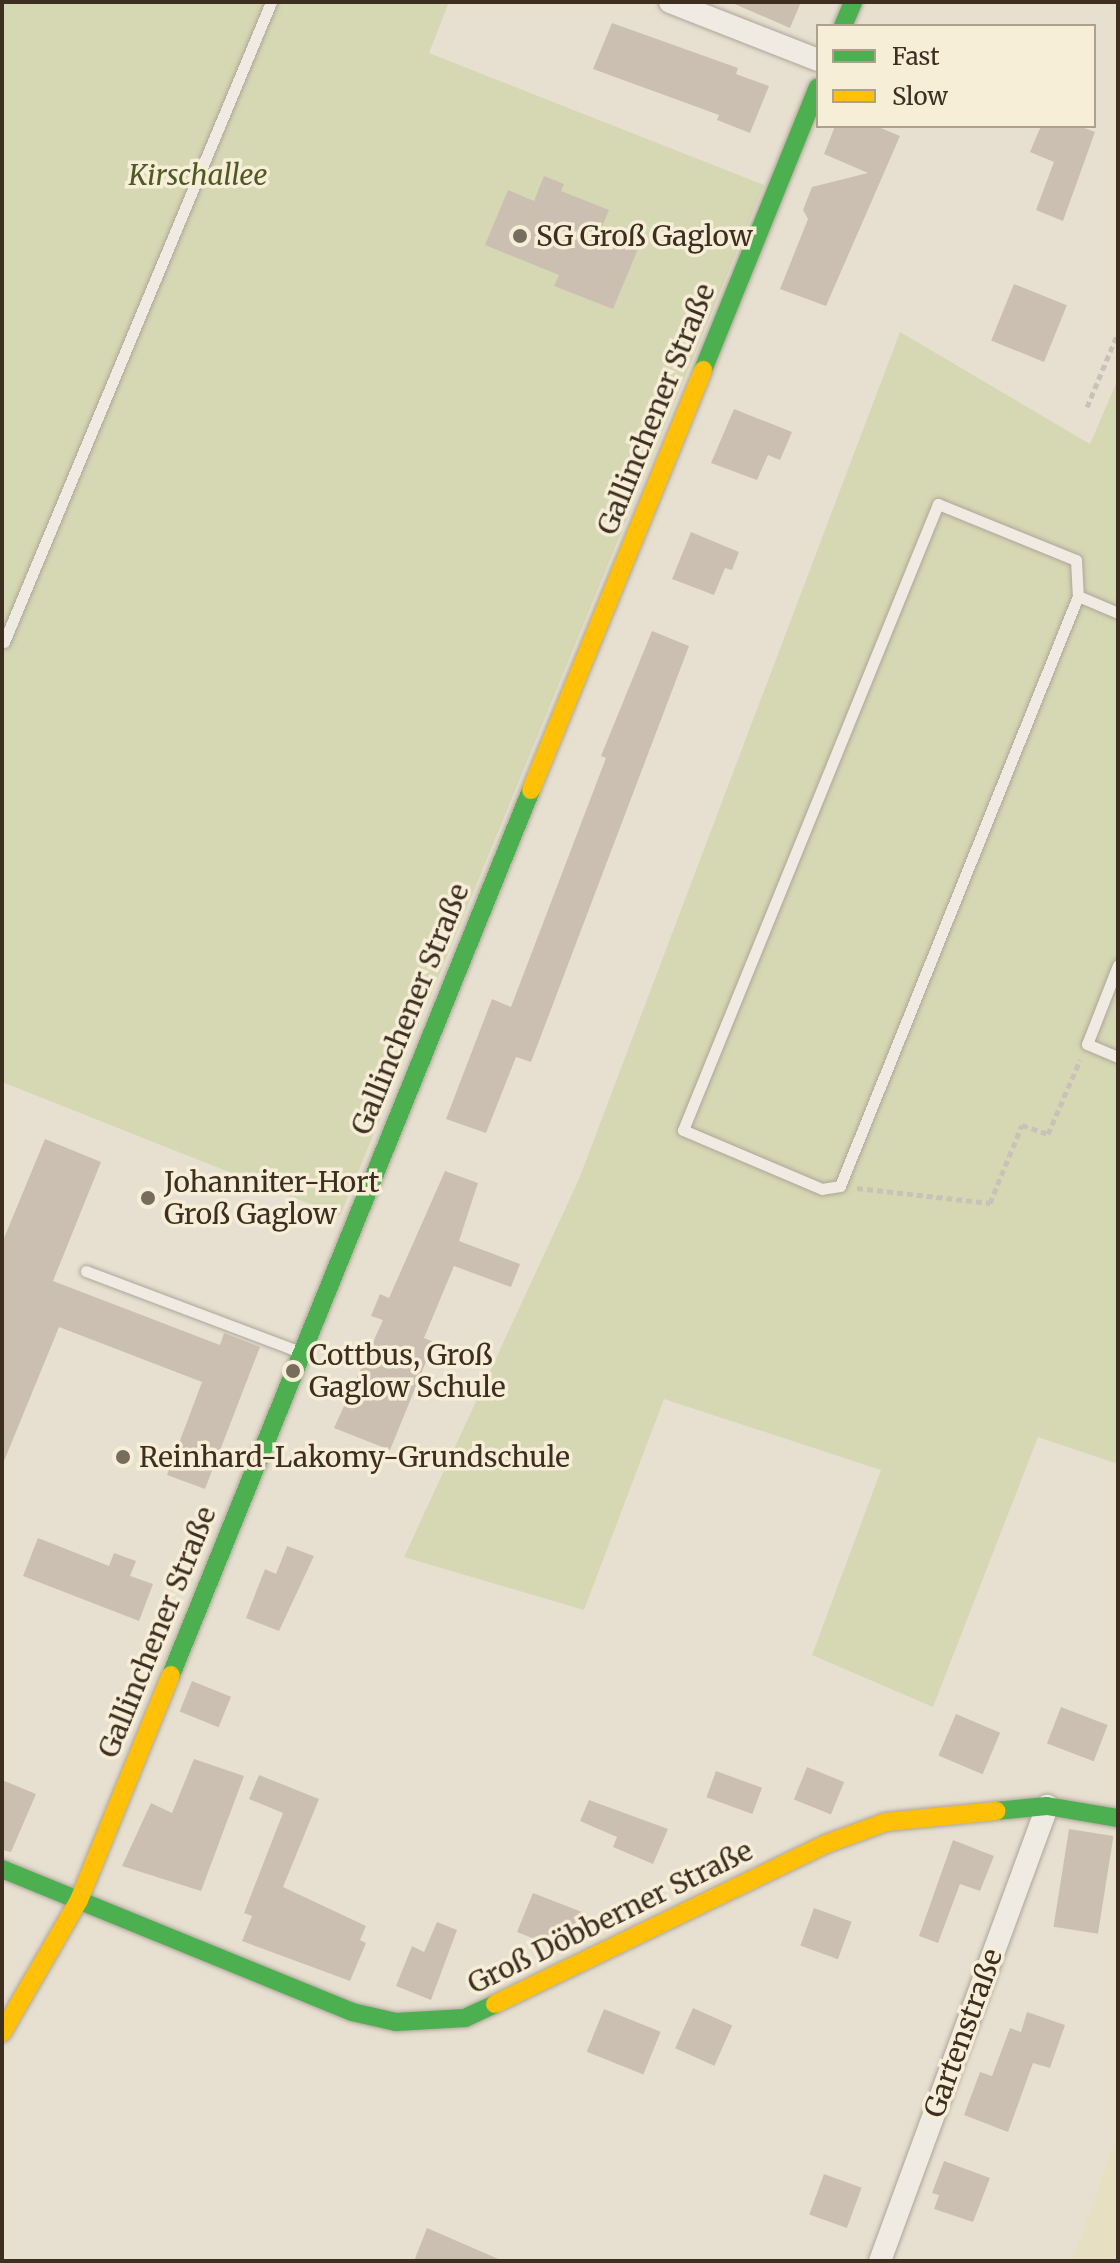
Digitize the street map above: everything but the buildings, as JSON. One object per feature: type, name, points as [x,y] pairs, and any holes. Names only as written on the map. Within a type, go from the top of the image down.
[{"type":"street","points":[[670,2],[816,59]]},
{"type":"street","points":[[844,24],[853,2]]},
{"type":"street","name":"Gallinchener Straße","points":[[2,2033],[79,1900],[816,92]]},
{"type":"street","name":"Groß Döbberner Straße","points":[[2,1869],[352,2012],[396,2022],[465,2018],[826,1844],[886,1822],[1047,1806],[1118,1818]]},
{"type":"street","name":"Gartenstraße","points":[[880,2261],[1047,1806]]},
{"type":"lane","points":[[4,642],[271,2]]},
{"type":"lane","points":[[938,504],[1076,560],[1078,596],[840,1186],[822,1189],[683,1130],[938,504]]},
{"type":"lane","points":[[1078,596],[1118,613]]},
{"type":"lane","points":[[1118,965],[1087,1044],[1118,1057]]},
{"type":"lane","points":[[86,1271],[300,1352]]},
{"type":"path","points":[[1087,407],[1118,333]]},
{"type":"path","points":[[840,1186],[990,1203],[1022,1125],[1048,1134],[1087,1044]]},
{"type":"shaded area","points":[[1118,2132],[1118,2261],[1072,2261]]},
{"type":"green space","name":"Kirschallee","points":[[2,2],[449,2],[429,53],[764,185],[340,1216],[2,1082]]},
{"type":"green space","points":[[900,332],[1090,444],[1118,379],[1118,1464],[1038,1437],[933,1707],[812,1655],[881,1470],[664,1399],[584,1610],[404,1557],[579,1179]]},
{"type":"traffic: fast","points":[[844,24],[853,2]]},
{"type":"traffic: fast","points":[[703,370],[816,92]]},
{"type":"traffic: fast","points":[[171,1675],[531,790]]},
{"type":"traffic: fast","points":[[996,1811],[1047,1806],[1118,1818]]},
{"type":"traffic: fast","points":[[2,1869],[352,2012],[396,2022],[465,2018],[495,2004]]},
{"type":"traffic: slow","points":[[531,790],[703,370]]},
{"type":"traffic: slow","points":[[2,2033],[79,1900],[171,1675]]},
{"type":"traffic: slow","points":[[495,2004],[826,1844],[886,1822],[996,1811]]},
{"type":"place","name":"SG Groß Gaglow","points":[[520,236]]},
{"type":"place","name":"Johanniter-Hort Groß Gaglow","points":[[148,1198]]},
{"type":"place","name":"Cottbus, Groß Gaglow Schule","points":[[293,1371]]},
{"type":"place","name":"Reinhard-Lakomy-Grundschule","points":[[123,1457]]}]
